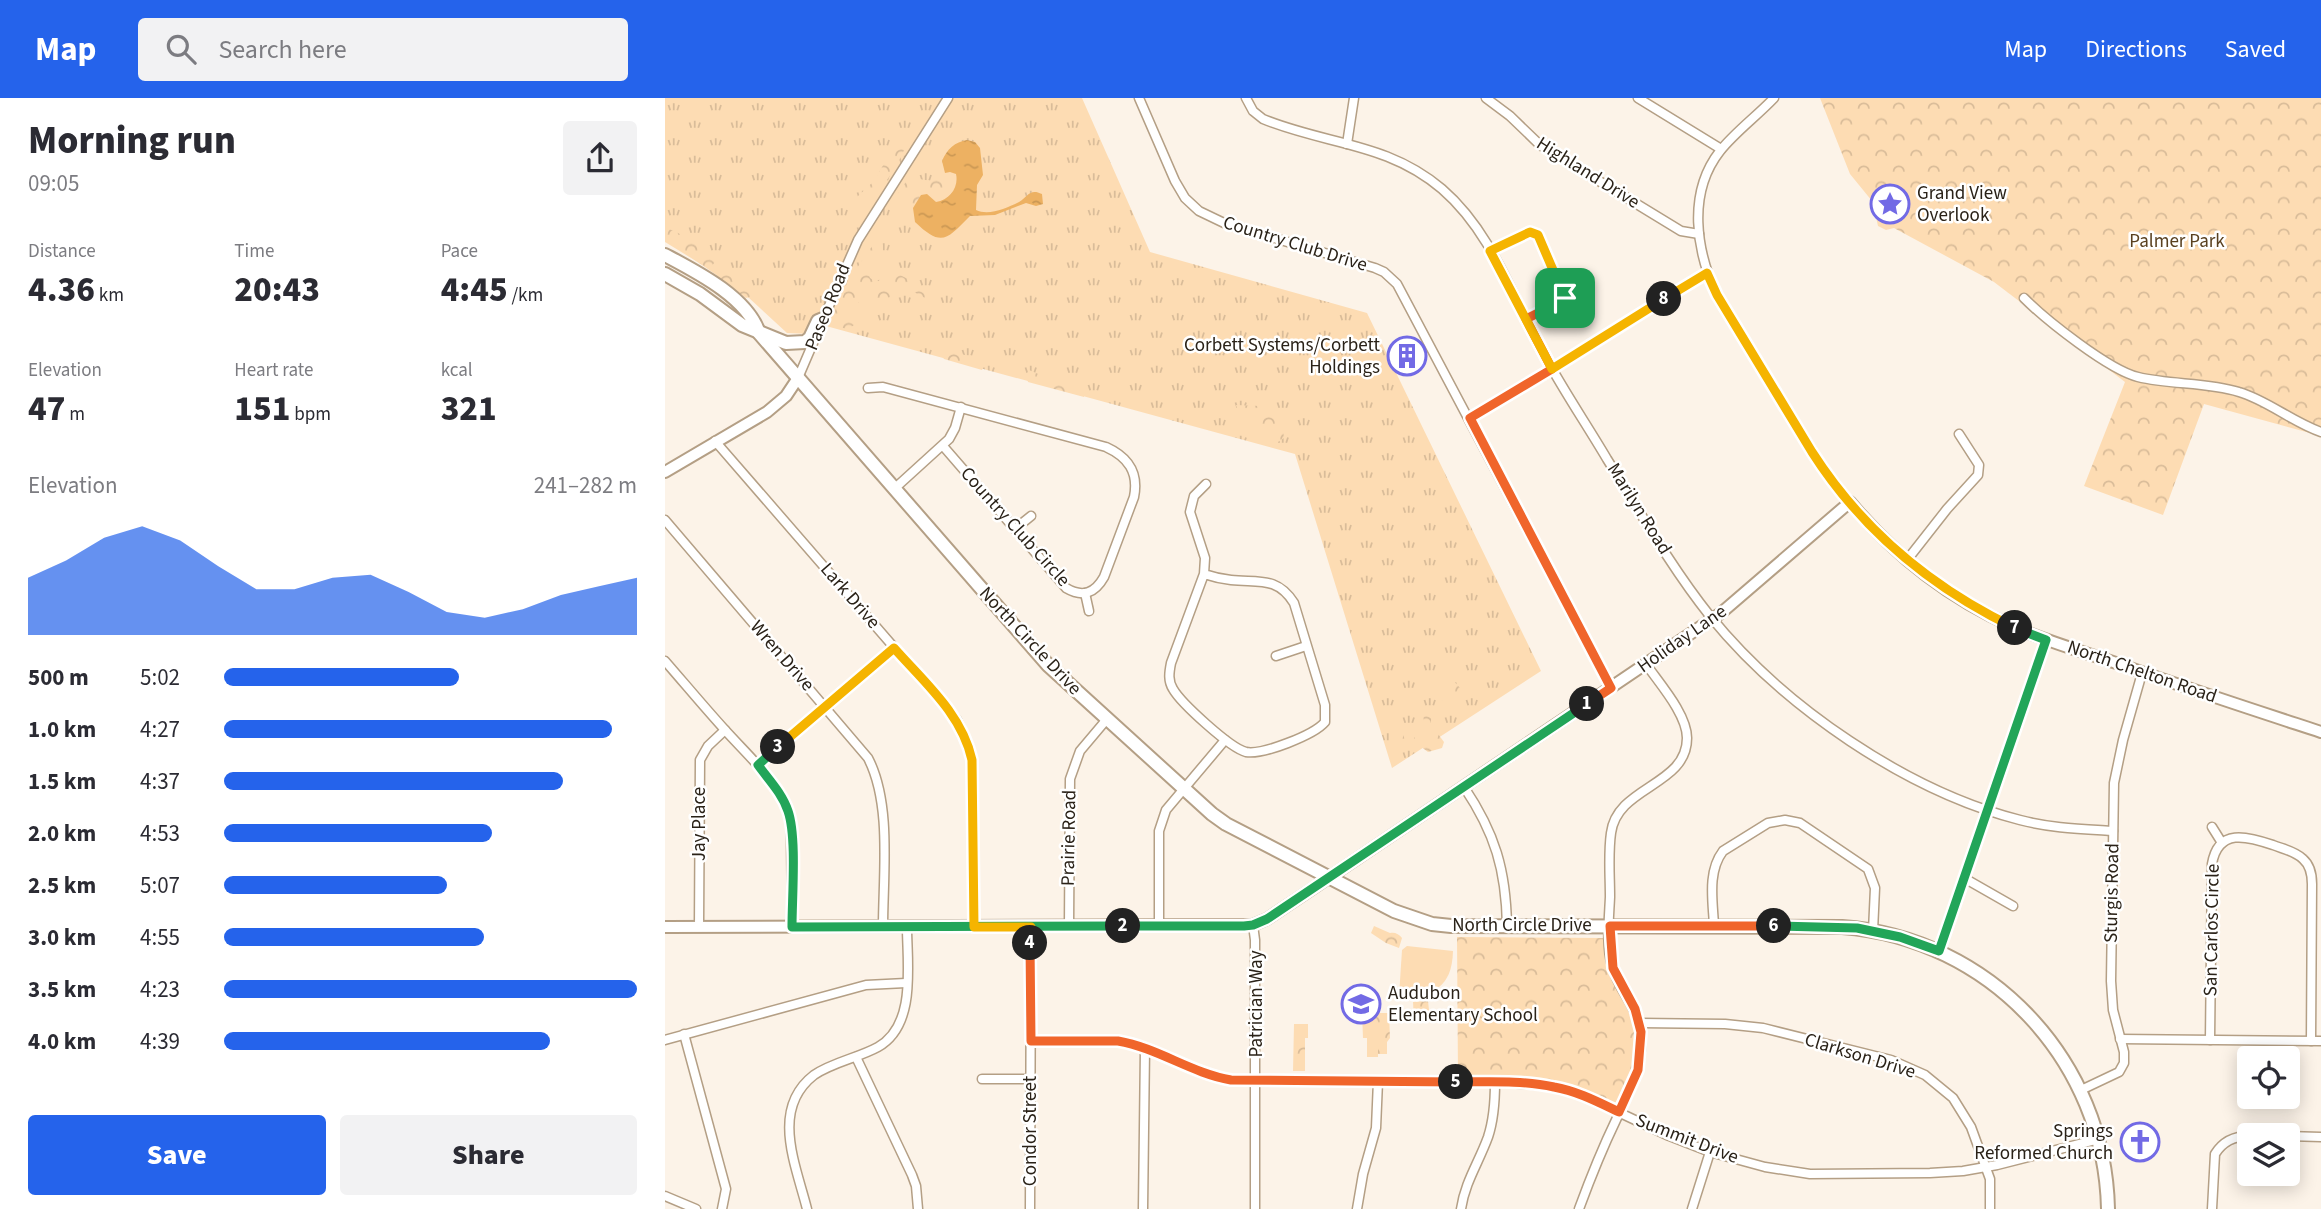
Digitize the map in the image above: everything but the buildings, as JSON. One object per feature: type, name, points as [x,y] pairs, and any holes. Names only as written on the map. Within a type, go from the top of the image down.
[{"type":"main road","name":"North Circle Drive","points":[[665,255],[709,280],[747,310],[759,333],[1048,665],[1226,824],[1394,911],[1413,919],[1451,926],[1842,927],[1874,930],[1939,951],[1982,975],[2004,993],[2035,1022],[2060,1055],[2081,1090],[2099,1139],[2108,1209]]},
{"type":"main road","name":"North Circle Drive","points":[[665,274],[699,294],[742,325],[759,333]]},
{"type":"main road","points":[[759,333],[786,343],[800,344],[810,338],[818,321],[823,318]]},
{"type":"street","name":"Paseo Road","points":[[665,472],[767,412],[786,396],[798,378],[857,240],[948,98]]},
{"type":"street","name":"Country Club Drive","points":[[1139,98],[1175,181],[1185,198],[1199,211],[1224,223],[1375,268],[1390,277],[1403,292],[1611,688]]},
{"type":"street","name":"Marilyn Road","points":[[1247,98],[1253,111],[1263,119],[1383,153],[1429,179],[1464,211],[1480,232],[1552,369],[1666,555],[1712,619],[1769,678],[1822,722],[1892,766],[1941,791],[2018,820],[2051,827],[2113,831]]},
{"type":"street","points":[[1347,144],[1354,98]]},
{"type":"street","name":"Highland Drive","points":[[1486,98],[1510,116],[1540,145],[1681,230],[1699,234]]},
{"type":"street","points":[[1638,98],[1721,149]]},
{"type":"street","name":"North Chelton Road","points":[[1774,98],[1721,149],[1711,163],[1702,188],[1699,234],[1707,273],[1717,295],[1787,412],[1823,468],[1850,502],[1876,532],[1907,560],[1930,579],[1980,611],[2046,640],[2321,732]]},
{"type":"street","points":[[1490,251],[1530,232],[1538,235],[1565,298],[1526,319]]},
{"type":"street","points":[[1470,418],[1707,273]]},
{"type":"street","points":[[2024,298],[2118,370],[2140,378],[2244,393],[2321,432]]},
{"type":"street","name":"Country Club Circle","points":[[868,388],[883,387],[961,407],[1106,447],[1121,455],[1131,465],[1135,481],[1134,497],[1104,577],[1097,588],[1085,593],[1066,588],[943,446]]},
{"type":"street","points":[[894,489],[943,446],[955,428],[961,407]]},
{"type":"street","points":[[1907,560],[1978,475],[1979,465],[1959,434]]},
{"type":"street","name":"Lark Drive","points":[[715,441],[957,720],[969,746],[972,760],[974,927]]},
{"type":"street","points":[[1204,574],[1232,581],[1269,582],[1283,589],[1294,603],[1329,724],[1261,751],[1245,751],[1225,740],[1178,697],[1169,678],[1171,663],[1204,574],[1205,558],[1190,512],[1194,496],[1206,484]]},
{"type":"street","name":"Holiday Lane","points":[[1253,925],[1267,919],[1329,878],[1712,619],[1850,502]]},
{"type":"street","points":[[1015,530],[1031,516]]},
{"type":"street","name":"Wren Drive","points":[[665,520],[868,758],[879,786],[883,817],[883,927]]},
{"type":"street","points":[[1085,593],[1089,611]]},
{"type":"street","points":[[1939,951],[2046,640]]},
{"type":"street","points":[[1276,656],[1306,646]]},
{"type":"street","points":[[758,765],[894,648]]},
{"type":"street","points":[[665,661],[758,765],[784,800],[789,813],[792,839],[792,927]]},
{"type":"street","points":[[1579,1209],[1638,1070],[1641,1051],[1640,1024],[1635,1009],[1613,968],[1610,845],[1613,823],[1625,804],[1679,764],[1687,741],[1682,716],[1646,664]]},
{"type":"street","name":"Sturgis Road","points":[[2081,1090],[2122,1068],[2125,1057],[2114,1019],[2111,991],[2113,797],[2116,769],[2143,673]]},
{"type":"street","name":"Prairie Road","points":[[1069,926],[1070,779],[1080,751],[1107,719]]},
{"type":"street","name":"Jay Place","points":[[699,927],[700,760],[708,746],[725,730]]},
{"type":"street","points":[[1159,926],[1159,831],[1166,810],[1225,740]]},
{"type":"street","points":[[1464,787],[1483,817],[1497,850],[1506,891],[1507,926]]},
{"type":"street","points":[[1714,926],[1713,879],[1723,851],[1768,823],[1785,820],[1807,827],[1868,869],[1875,888],[1874,930]]},
{"type":"street","points":[[2212,827],[2222,843]]},
{"type":"street","name":"San Carlos Circle","points":[[2210,1040],[2213,856],[2222,843],[2239,836],[2251,837],[2293,852],[2302,858],[2310,870],[2311,1041]]},
{"type":"street","points":[[1964,878],[2013,906]]},
{"type":"street","points":[[665,927],[1253,925]]},
{"type":"street","name":"Patrician Way","points":[[1253,925],[1255,1209]]},
{"type":"street","points":[[807,1209],[790,1141],[790,1107],[800,1088],[814,1075],[881,1046],[891,1035],[903,1013],[907,983],[907,927]]},
{"type":"street","name":"Condor Street","points":[[1030,1209],[1031,927]]},
{"type":"street","points":[[665,1040],[866,985],[907,983]]},
{"type":"street","name":"Clarkson Drive","points":[[1640,1024],[1725,1024],[1763,1028],[1907,1066],[1936,1082],[1958,1104],[1971,1127],[1990,1179],[1990,1209]]},
{"type":"street","points":[[684,1034],[726,1189],[722,1209]]},
{"type":"street","points":[[2120,1039],[2321,1041]]},
{"type":"street","name":"Summit Drive","points":[[1031,1041],[1118,1041],[1145,1048],[1212,1076],[1231,1080],[1495,1082],[1529,1083],[1560,1088],[1710,1152],[1765,1167],[1810,1174],[1930,1173],[1986,1168],[2099,1139]]},
{"type":"street","points":[[1143,1209],[1145,1048]]},
{"type":"street","points":[[856,1057],[912,1175],[918,1209]]},
{"type":"street","points":[[982,1079],[1031,1079]]},
{"type":"street","points":[[1357,1209],[1363,1174],[1376,1128],[1378,1081]]},
{"type":"street","points":[[1461,1209],[1466,1184],[1489,1134],[1494,1115],[1495,1082]]},
{"type":"street","points":[[2300,1136],[2321,1137]]},
{"type":"street","points":[[2211,1209],[2215,1154],[2219,1147],[2230,1139],[2237,1138]]},
{"type":"street","points":[[1692,1209],[1710,1152]]},
{"type":"street","points":[[665,1196],[696,1209]]},
{"type":"green space","points":[[665,98],[1082,98],[1150,252],[1367,313],[1541,671],[1392,768],[1295,454],[815,323],[809,334],[787,333],[749,298],[665,239]]},
{"type":"green space","name":"Palmer Park","points":[[1820,98],[2321,98],[2321,436],[2204,404],[2163,515],[2084,486],[2125,382],[1994,282],[1894,228],[1886,230],[1878,226],[1876,217],[1881,212],[1850,174]]},
{"type":"green space","points":[[907,136],[903,152],[875,201],[864,206],[857,197],[874,181],[897,141]]},
{"type":"green space","points":[[945,154],[942,161],[945,173],[956,174],[957,179],[949,196],[936,202],[932,196],[916,201],[913,208],[894,200],[911,174],[930,181],[934,178],[939,158]]},
{"type":"green space","points":[[665,224],[687,241],[698,239],[710,249],[705,256],[708,260],[711,257],[715,262],[709,269],[665,242]]},
{"type":"green space","points":[[875,242],[883,245],[883,251],[868,271],[870,278],[877,282],[892,271],[906,278],[912,276],[921,286],[938,291],[938,300],[924,297],[904,287],[898,296],[871,303],[851,301],[845,305],[840,304],[850,278]]},
{"type":"green space","points":[[719,266],[750,287],[754,292],[753,296],[746,298],[717,278],[716,269]]},
{"type":"green space","points":[[837,306],[851,315],[854,325],[848,329],[829,325]]},
{"type":"green space","points":[[945,350],[977,358],[984,366],[982,370],[944,359],[941,353]]},
{"type":"green space","points":[[1029,370],[1059,383],[1063,381],[1084,392],[1084,397],[1028,382],[1026,375]]},
{"type":"green space","points":[[1236,405],[1260,406],[1282,421],[1284,438],[1278,442],[1266,442],[1257,434],[1258,428],[1240,417]]},
{"type":"green space","points":[[1450,677],[1461,689],[1441,701],[1435,699],[1435,689]]},
{"type":"green space","points":[[1424,712],[1432,712],[1430,728],[1444,742],[1442,748],[1428,752],[1416,743],[1414,738],[1423,728]]},
{"type":"green space","points":[[1394,728],[1401,729],[1407,746],[1403,749],[1390,741]]},
{"type":"green space","points":[[1374,926],[1400,935],[1402,938],[1399,948],[1371,933]]},
{"type":"green space","points":[[1457,937],[1604,938],[1608,970],[1630,1015],[1635,1038],[1632,1072],[1617,1104],[1562,1083],[1533,1078],[1458,1076]]},
{"type":"green space","points":[[1407,946],[1453,951],[1449,974],[1431,992],[1399,996],[1402,950]]},
{"type":"green space","points":[[1428,1001],[1430,1019],[1414,1020],[1413,1002]]},
{"type":"green space","points":[[1362,1013],[1389,1013],[1390,1038],[1387,1042],[1387,1054],[1378,1054],[1378,1038],[1363,1038]]},
{"type":"green space","points":[[1294,1024],[1308,1024],[1308,1038],[1305,1038],[1305,1071],[1293,1071]]},
{"type":"green space","points":[[1367,1038],[1378,1038],[1378,1057],[1367,1057]]},
{"type":"water","points":[[967,140],[975,142],[980,148],[983,175],[977,185],[976,210],[992,212],[1004,209],[1035,192],[1042,194],[1043,204],[1036,206],[1026,203],[995,215],[970,216],[950,235],[938,238],[915,222],[913,208],[921,195],[927,194],[936,202],[945,199],[952,192],[956,184],[956,174],[945,173],[942,161],[952,147]]},
{"type":"place","name":"Grand View Overlook","points":[[1890,204]]},
{"type":"place","name":"Corbett Systems/Corbett Holdings","points":[[1407,356]]},
{"type":"place","name":"Audubon Elementary School","points":[[1361,1004]]},
{"type":"place","name":"Springs Reformed Church","points":[[2140,1142]]},
{"type":"route","points":[[1565,298],[1526,319],[1552,369],[1470,418],[1611,688],[1346,867],[1267,919],[1253,925],[1031,927],[907,927],[792,927],[792,839],[789,813],[784,800],[758,765],[894,648],[957,720],[969,746],[972,760],[974,927],[1031,927],[1031,1041],[1118,1041],[1165,1055],[1212,1076],[1241,1081],[1529,1083],[1569,1091],[1619,1112],[1638,1070],[1641,1032],[1635,1009],[1613,968],[1610,926],[1857,928],[1900,937],[1939,951],[2046,640],[2014,628],[1951,593],[1930,579],[1876,532],[1812,452],[1717,295],[1707,273],[1552,369],[1490,251],[1535,232],[1565,298]]}]
